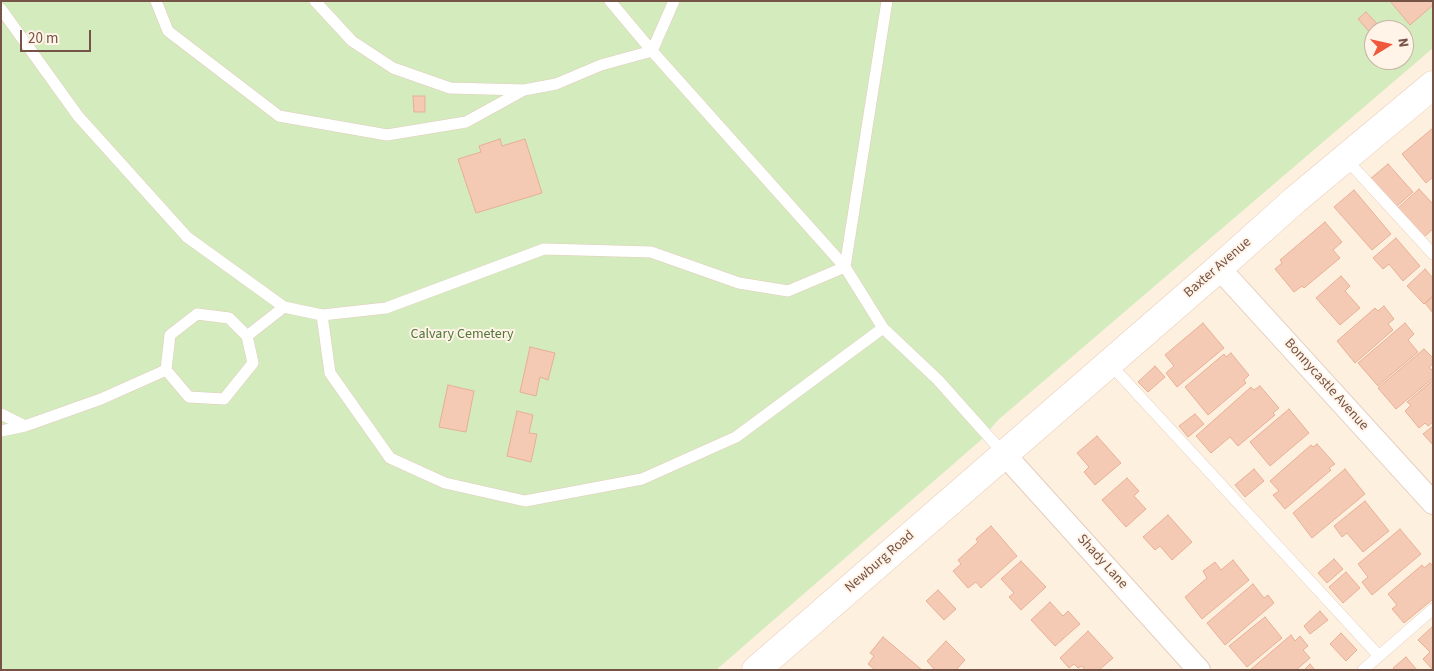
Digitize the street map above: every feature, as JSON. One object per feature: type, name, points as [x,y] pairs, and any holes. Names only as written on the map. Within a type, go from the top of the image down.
[{"type":"main road","name":"Baxter Avenue","points":[[1005,455],[1295,200],[1433,85]]},
{"type":"main road","name":"Newburg Road","points":[[756,670],[1005,455]]},
{"type":"street","name":"Bonnycastle Avenue","points":[[1219,268],[1433,503]]},
{"type":"street","name":"Shady Lane","points":[[1005,455],[1199,670]]},
{"type":"lane","points":[[156,1],[168,31],[279,116],[387,135],[466,122],[524,90]]},
{"type":"lane","points":[[316,1],[352,41],[393,68],[450,88],[524,90],[556,84],[601,65],[652,51]]},
{"type":"lane","points":[[610,1],[652,51],[845,267],[883,328],[938,380],[1005,455]]},
{"type":"lane","points":[[652,51],[674,1]]},
{"type":"lane","points":[[845,267],[887,1]]},
{"type":"lane","points":[[1,9],[78,116],[187,236],[284,307],[322,315],[386,308],[544,249],[651,252],[739,283],[788,291],[845,267]]},
{"type":"lane","points":[[1345,158],[1433,254]]},
{"type":"lane","points":[[248,336],[284,307]]},
{"type":"lane","points":[[197,314],[229,318],[248,336],[253,363],[224,399],[190,397],[166,370],[170,336],[197,314]]},
{"type":"lane","points":[[322,315],[330,373],[390,458],[444,483],[525,501],[642,479],[736,437],[883,328]]},
{"type":"lane","points":[[1109,363],[1379,656]]},
{"type":"lane","points":[[1,431],[25,426],[101,398],[166,370]]},
{"type":"lane","points":[[1,414],[25,426]]},
{"type":"lane","points":[[1362,670],[1433,608]]},
{"type":"green space","name":"Calvary Cemetery","points":[[1,1],[1433,1],[1433,48],[1414,64],[1414,20],[1364,20],[1364,70],[1407,70],[998,420],[981,440],[716,670],[1,670]]},
{"type":"building","points":[[1390,1],[1433,1],[1433,5],[1414,22],[1406,20]]},
{"type":"building","points":[[1366,12],[1374,20],[1364,20],[1364,26],[1358,19]]},
{"type":"building","points":[[413,96],[425,96],[425,112],[414,112]]},
{"type":"building","points":[[1433,128],[1433,177],[1426,183],[1402,154]]},
{"type":"building","points":[[500,139],[502,146],[525,139],[542,193],[476,213],[458,159],[481,152],[479,146]]},
{"type":"building","points":[[1388,164],[1413,192],[1395,208],[1370,179]]},
{"type":"building","points":[[1419,189],[1433,204],[1433,229],[1424,237],[1398,208]]},
{"type":"building","points":[[1354,190],[1391,234],[1372,250],[1334,207]]},
{"type":"building","points":[[1325,222],[1342,242],[1333,250],[1340,258],[1304,288],[1302,286],[1294,292],[1275,269],[1282,263],[1280,260]]},
{"type":"building","points":[[1396,238],[1420,266],[1403,281],[1389,264],[1383,269],[1373,258]]},
{"type":"building","points":[[1425,269],[1433,278],[1433,296],[1424,304],[1407,286]]},
{"type":"building","points":[[1341,276],[1350,286],[1345,291],[1360,308],[1340,325],[1316,298]]},
{"type":"building","points":[[1433,296],[1433,313],[1425,303]]},
{"type":"building","points":[[1384,306],[1394,319],[1388,324],[1393,330],[1355,363],[1337,341],[1375,308],[1378,311]]},
{"type":"building","points":[[1203,323],[1224,348],[1177,387],[1166,373],[1174,366],[1165,355]]},
{"type":"building","points":[[1405,323],[1414,334],[1408,340],[1418,352],[1378,386],[1358,363]]},
{"type":"building","points":[[530,347],[555,353],[548,380],[540,377],[536,396],[520,392]]},
{"type":"building","points":[[1424,349],[1433,358],[1433,364],[1429,367],[1433,371],[1433,378],[1396,409],[1378,388]]},
{"type":"building","points":[[1231,353],[1249,375],[1244,380],[1246,383],[1208,415],[1185,387],[1224,354],[1226,357]]},
{"type":"building","points":[[1155,366],[1165,377],[1148,392],[1138,382]]},
{"type":"building","points":[[1433,380],[1433,422],[1428,426],[1425,423],[1419,428],[1405,411],[1411,405],[1407,402]]},
{"type":"building","points":[[448,385],[474,391],[466,432],[439,427]]},
{"type":"building","points":[[1260,386],[1279,408],[1273,413],[1275,415],[1238,446],[1230,437],[1211,453],[1196,436],[1251,387],[1254,390]]},
{"type":"building","points":[[1289,409],[1309,433],[1270,466],[1250,442]]},
{"type":"building","points":[[517,411],[533,415],[529,433],[537,434],[531,462],[507,456]]},
{"type":"building","points":[[1195,414],[1204,424],[1188,437],[1179,426]]},
{"type":"building","points":[[1433,426],[1433,445],[1423,434]]},
{"type":"building","points":[[1097,436],[1121,463],[1095,485],[1084,472],[1089,467],[1077,453]]},
{"type":"building","points":[[1317,444],[1335,464],[1329,468],[1331,470],[1285,509],[1273,495],[1279,491],[1270,481],[1311,445],[1313,447]]},
{"type":"building","points":[[1254,469],[1264,481],[1245,497],[1235,485]]},
{"type":"building","points":[[1345,469],[1365,494],[1312,538],[1293,513]]},
{"type":"building","points":[[1127,478],[1139,491],[1134,496],[1146,509],[1126,527],[1102,500]]},
{"type":"building","points":[[1365,501],[1389,531],[1363,552],[1347,533],[1342,537],[1334,526]]},
{"type":"building","points":[[1168,515],[1192,542],[1172,560],[1160,546],[1155,550],[1143,537]]},
{"type":"building","points":[[991,526],[1017,556],[981,588],[976,582],[968,588],[953,571],[961,564],[958,560],[978,542],[976,539]]},
{"type":"building","points":[[1400,529],[1421,554],[1372,595],[1362,582],[1368,577],[1358,564]]},
{"type":"building","points":[[1334,559],[1343,569],[1327,583],[1318,573]]},
{"type":"building","points":[[1233,560],[1249,580],[1202,619],[1185,597],[1207,578],[1203,571],[1215,562],[1221,570]]},
{"type":"building","points":[[1021,561],[1046,587],[1021,610],[1009,597],[1014,593],[1001,579]]},
{"type":"building","points":[[1430,563],[1433,566],[1433,599],[1404,623],[1392,609],[1397,605],[1388,594],[1422,565],[1424,568]]},
{"type":"building","points":[[1346,572],[1360,588],[1343,603],[1329,587]]},
{"type":"building","points":[[1253,584],[1264,598],[1268,595],[1274,603],[1225,645],[1207,623]]},
{"type":"building","points":[[938,590],[956,609],[944,620],[926,601]]},
{"type":"building","points":[[1050,602],[1063,616],[1068,611],[1080,624],[1055,646],[1031,620]]},
{"type":"building","points":[[1320,611],[1328,620],[1310,634],[1304,626]]},
{"type":"building","points":[[1265,617],[1282,638],[1247,667],[1229,646]]},
{"type":"building","points":[[1433,626],[1433,670],[1423,659],[1430,652],[1418,640]]},
{"type":"building","points":[[1088,631],[1113,658],[1099,670],[1085,670],[1082,666],[1078,668],[1074,664],[1069,668],[1060,658]]},
{"type":"building","points":[[1341,633],[1357,650],[1346,661],[1330,644]]},
{"type":"building","points":[[1291,635],[1295,641],[1300,636],[1308,646],[1303,650],[1310,658],[1296,670],[1250,670]]},
{"type":"building","points":[[883,637],[922,670],[875,670],[868,664],[874,656],[870,653]]},
{"type":"building","points":[[946,641],[965,660],[956,670],[935,670],[927,661]]},
{"type":"building","points":[[1406,657],[1417,670],[1395,670],[1393,668]]},
{"type":"building","points":[[1310,664],[1315,670],[1304,670]]}]
